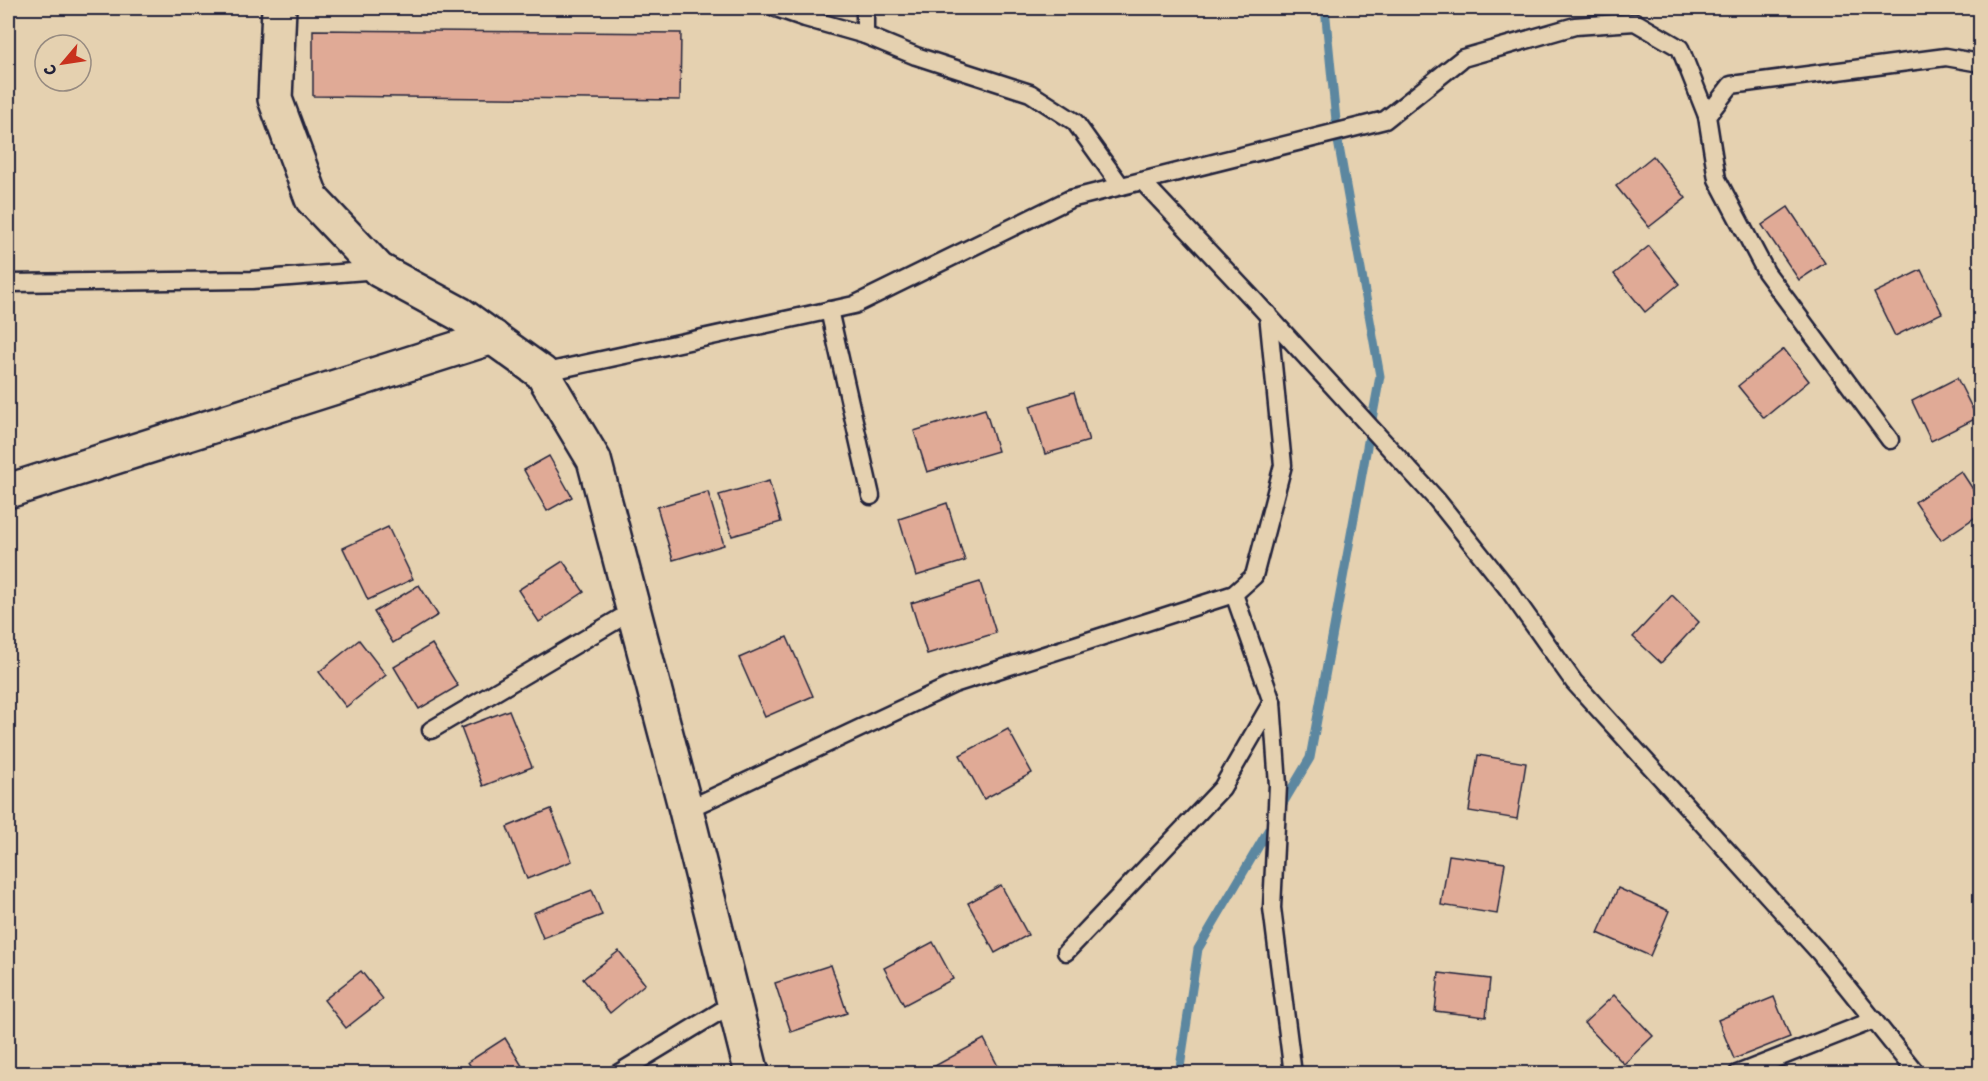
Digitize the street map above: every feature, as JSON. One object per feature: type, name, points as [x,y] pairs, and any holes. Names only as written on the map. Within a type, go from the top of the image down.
[{"type":"street","points":[[279,8],[275,99],[312,199],[379,270],[460,314],[542,373],[594,460],[686,810],[752,1074]]},
{"type":"street","points":[[8,491],[493,337]]},
{"type":"lane","points":[[776,8],[865,35],[916,56],[1030,93],[1075,122],[1121,186]]},
{"type":"lane","points":[[865,8],[865,35]]},
{"type":"lane","points":[[542,373],[854,305],[1070,199],[1385,120],[1463,58],[1575,26],[1635,22],[1680,48],[1707,116],[1717,179],[1766,272],[1890,440]]},
{"type":"lane","points":[[1707,116],[1731,85],[1946,57],[1980,63]]},
{"type":"lane","points":[[1142,181],[1268,314],[1437,500],[1508,589],[1574,682],[1819,952],[1917,1074]]},
{"type":"lane","points":[[8,283],[252,280],[379,270]]},
{"type":"lane","points":[[829,310],[871,496]]},
{"type":"lane","points":[[686,810],[954,684],[1234,594],[1254,576],[1283,465],[1268,314]]},
{"type":"lane","points":[[1234,594],[1272,702],[1278,785],[1272,908],[1293,1074]]},
{"type":"lane","points":[[431,730],[634,610]]},
{"type":"lane","points":[[1066,952],[1222,788],[1272,702]]},
{"type":"lane","points":[[617,1074],[734,1003]]},
{"type":"lane","points":[[1737,1074],[1874,1020]]},
{"type":"building","points":[[313,30],[681,33],[680,100],[313,96]]},
{"type":"building","points":[[1653,156],[1686,198],[1649,227],[1616,186]]},
{"type":"building","points":[[1788,207],[1825,263],[1799,280],[1762,225]]},
{"type":"building","points":[[1649,246],[1679,284],[1645,312],[1614,274]]},
{"type":"building","points":[[1921,270],[1942,313],[1895,336],[1874,293]]},
{"type":"building","points":[[1784,349],[1809,381],[1764,418],[1738,386]]},
{"type":"building","points":[[1957,378],[1977,418],[1931,441],[1912,401]]},
{"type":"building","points":[[1074,392],[1089,441],[1045,454],[1030,406]]},
{"type":"building","points":[[985,409],[998,451],[927,472],[914,431]]},
{"type":"building","points":[[549,456],[572,497],[547,511],[524,470]]},
{"type":"building","points":[[1961,471],[1980,500],[1980,514],[1941,540],[1915,502]]},
{"type":"building","points":[[769,481],[781,522],[732,536],[719,495]]},
{"type":"building","points":[[708,492],[724,545],[673,560],[657,507]]},
{"type":"building","points":[[947,503],[965,561],[916,576],[899,519]]},
{"type":"building","points":[[388,527],[413,579],[368,600],[343,548]]},
{"type":"building","points":[[563,561],[584,592],[539,622],[518,590]]},
{"type":"building","points":[[980,582],[996,633],[927,654],[911,603]]},
{"type":"building","points":[[419,585],[438,615],[393,643],[374,612]]},
{"type":"building","points":[[1672,595],[1699,622],[1661,663],[1633,637]]},
{"type":"building","points":[[787,637],[813,696],[765,717],[739,658]]},
{"type":"building","points":[[359,640],[386,675],[346,707],[319,672]]},
{"type":"building","points":[[432,644],[458,686],[419,709],[394,667]]},
{"type":"building","points":[[509,710],[532,767],[483,786],[461,728]]},
{"type":"building","points":[[1008,729],[1032,773],[984,799],[960,755]]},
{"type":"building","points":[[1478,755],[1526,763],[1517,819],[1469,811]]},
{"type":"building","points":[[551,809],[572,861],[527,879],[507,827]]},
{"type":"building","points":[[1449,855],[1505,863],[1497,914],[1441,905]]},
{"type":"building","points":[[1001,885],[1028,935],[995,953],[968,903]]},
{"type":"building","points":[[1618,888],[1669,911],[1650,956],[1598,933]]},
{"type":"building","points":[[592,890],[602,915],[543,938],[533,913]]},
{"type":"building","points":[[933,942],[953,979],[904,1005],[884,968]]},
{"type":"building","points":[[619,951],[645,984],[610,1013],[583,979]]},
{"type":"building","points":[[831,965],[847,1013],[791,1032],[775,983]]},
{"type":"building","points":[[361,971],[383,999],[346,1028],[324,1000]]},
{"type":"building","points":[[1439,973],[1490,979],[1486,1017],[1435,1011]]},
{"type":"building","points":[[1614,995],[1653,1036],[1624,1064],[1584,1023]]},
{"type":"building","points":[[1774,997],[1790,1037],[1734,1059],[1718,1020]]},
{"type":"building","points":[[505,1038],[527,1074],[475,1074],[468,1062]]},
{"type":"building","points":[[984,1039],[1002,1074],[937,1074],[933,1067]]},
{"type":"waterway","points":[[1279,810],[1310,758],[1380,376],[1338,141],[1325,8]]},
{"type":"waterway","points":[[1179,1074],[1198,949],[1273,822]]}]
